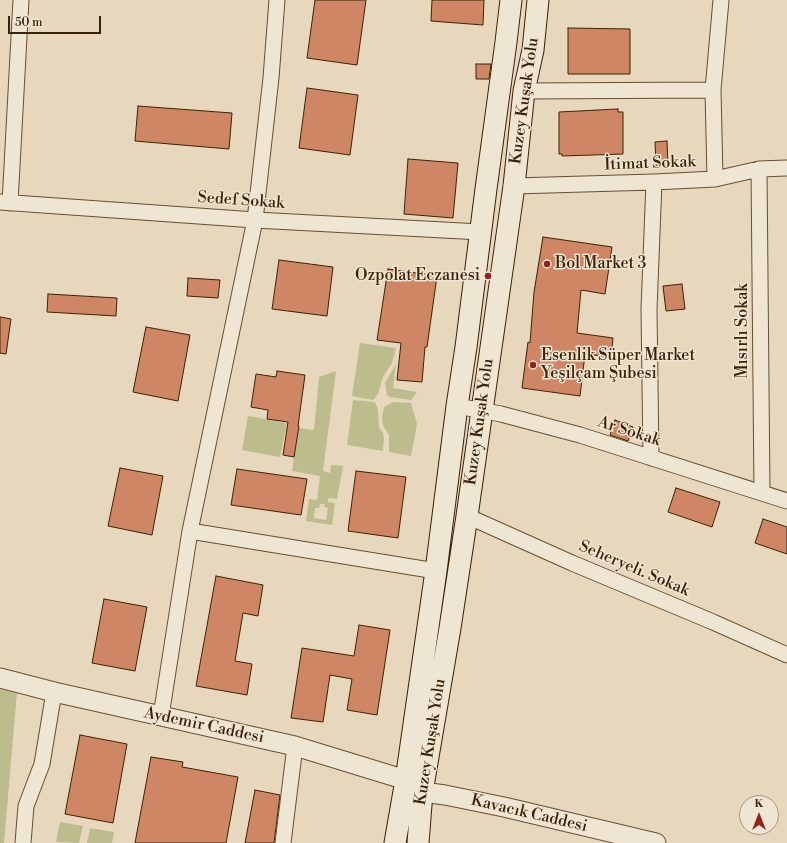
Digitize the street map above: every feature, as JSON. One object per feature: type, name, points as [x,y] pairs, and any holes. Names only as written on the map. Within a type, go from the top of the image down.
[{"type":"main road","name":"Kuzey Kuşak Yolu","points":[[418,843],[414,786],[436,571],[511,0]]},
{"type":"main road","name":"Kuzey Kuşak Yolu","points":[[395,843],[414,786],[450,628],[514,186],[524,91],[532,50],[538,0]]},
{"type":"street","points":[[5,203],[21,0]]},
{"type":"street","points":[[161,716],[190,531],[255,220],[271,78],[277,0]]},
{"type":"street","points":[[715,179],[713,90],[721,0]]},
{"type":"street","points":[[524,91],[713,90]]},
{"type":"street","name":"İtimat Sokak","points":[[514,186],[715,179],[759,168],[787,168]]},
{"type":"street","name":"Mısırlı Sokak","points":[[759,168],[762,493]]},
{"type":"street","points":[[650,458],[649,309],[654,182]]},
{"type":"street","name":"Sedef Sokak","points":[[5,203],[255,220],[481,232]]},
{"type":"street","name":"Ar Sokak","points":[[457,406],[525,420],[573,433],[787,501]]},
{"type":"street","name":"Seheryeli. Sokak","points":[[467,516],[572,563],[713,622],[787,655]]},
{"type":"street","points":[[190,531],[436,571]]},
{"type":"street","name":"Aydemir Caddesi","points":[[0,678],[54,692],[295,746],[414,786]]},
{"type":"street","points":[[23,843],[26,806],[42,764],[54,692]]},
{"type":"street","points":[[283,843],[295,746]]},
{"type":"street","name":"Kavacık Caddesi","points":[[414,786],[445,795],[656,843]]},
{"type":"shaded area","points":[[360,343],[396,348],[392,363],[383,377],[378,394],[373,400],[352,396]]},
{"type":"shaded area","points":[[396,364],[393,388],[417,392],[411,400],[390,397],[387,395],[385,383]]},
{"type":"shaded area","points":[[336,371],[323,471],[330,473],[331,465],[343,466],[337,499],[328,498],[328,502],[335,503],[332,525],[306,521],[309,499],[317,500],[320,476],[292,471],[298,428],[314,430],[319,377]],"holes":[[[320,504],[325,504],[324,507],[328,508],[326,520],[314,518],[315,508],[319,508]]]},
{"type":"shaded area","points":[[353,400],[375,402],[378,409],[379,428],[383,433],[384,439],[383,451],[347,445]]},
{"type":"shaded area","points":[[393,402],[411,403],[417,424],[411,456],[389,452],[389,435],[383,425],[382,416],[384,407]]},
{"type":"shaded area","points":[[248,416],[287,423],[280,457],[242,450]]},
{"type":"shaded area","points":[[0,689],[17,692],[4,843],[0,843]]},
{"type":"shaded area","points":[[60,822],[83,826],[79,843],[56,842]]},
{"type":"shaded area","points":[[90,828],[114,832],[112,843],[87,843]]},
{"type":"building","points":[[315,0],[366,0],[357,65],[307,58]]},
{"type":"building","points":[[432,0],[484,0],[483,25],[431,21]]},
{"type":"building","points":[[568,28],[630,29],[630,74],[568,74]]},
{"type":"building","points":[[476,64],[491,64],[489,79],[476,79]]},
{"type":"building","points":[[307,88],[358,95],[350,155],[299,148]]},
{"type":"building","points":[[138,106],[232,113],[229,149],[135,141]]},
{"type":"building","points":[[618,109],[618,112],[623,112],[623,154],[562,156],[562,154],[559,154],[559,112]]},
{"type":"building","points":[[667,141],[668,165],[656,166],[655,142]]},
{"type":"building","points":[[408,159],[458,163],[453,218],[404,214]]},
{"type":"building","points":[[543,237],[612,247],[605,294],[581,290],[577,333],[613,338],[611,357],[585,354],[580,396],[522,388],[528,342],[530,343],[534,292]]},
{"type":"building","points":[[279,260],[333,267],[327,316],[272,309]]},
{"type":"building","points":[[388,269],[437,276],[427,347],[425,347],[422,382],[397,380],[401,343],[377,340]]},
{"type":"building","points":[[188,278],[220,280],[218,298],[187,296]]},
{"type":"building","points":[[682,284],[685,309],[666,311],[663,286]]},
{"type":"building","points":[[48,294],[117,298],[116,316],[47,312]]},
{"type":"building","points":[[0,317],[11,319],[6,354],[0,353]]},
{"type":"building","points":[[146,327],[190,335],[178,401],[133,392]]},
{"type":"building","points":[[277,371],[305,375],[294,457],[283,455],[288,422],[267,419],[268,410],[251,407],[256,374],[276,377]]},
{"type":"building","points":[[615,420],[633,427],[628,441],[610,435]]},
{"type":"building","points":[[120,468],[163,476],[152,535],[108,526]]},
{"type":"building","points":[[237,469],[307,479],[301,515],[231,505]]},
{"type":"building","points":[[356,471],[406,477],[398,538],[348,531]]},
{"type":"building","points":[[676,488],[720,502],[712,527],[668,512]]},
{"type":"building","points":[[763,519],[787,527],[787,554],[755,543]]},
{"type":"building","points":[[216,576],[263,585],[258,616],[243,613],[235,661],[252,664],[247,695],[196,686]]},
{"type":"building","points":[[104,599],[147,607],[135,671],[92,663]]},
{"type":"building","points":[[359,625],[390,630],[377,715],[347,710],[352,679],[330,675],[323,722],[291,718],[302,648],[354,656]]},
{"type":"building","points":[[80,735],[127,744],[113,823],[65,814]]},
{"type":"building","points":[[151,757],[183,762],[182,767],[238,777],[226,843],[135,843]]},
{"type":"building","points":[[255,790],[280,795],[274,843],[245,843]]},
{"type":"place","name":"Bol Market 3","points":[[547,264]]},
{"type":"place","name":"Ozpolat Eczanesi","points":[[488,276]]},
{"type":"place","name":"Esenlik Süper Market Yeşilçam Şubesi","points":[[533,365]]}]
